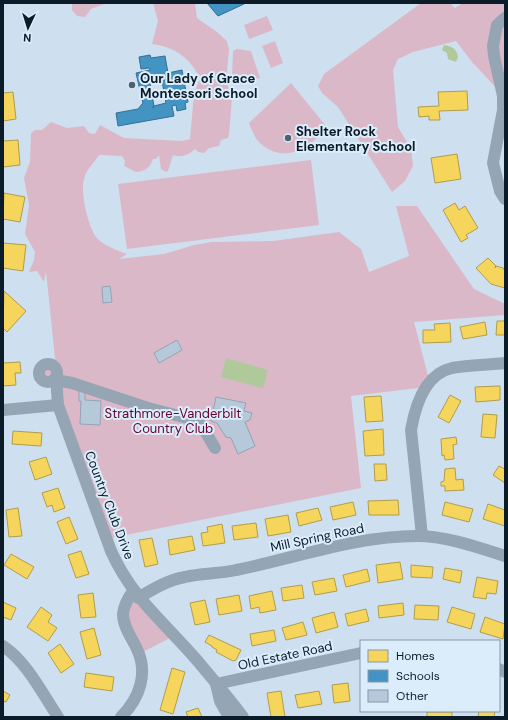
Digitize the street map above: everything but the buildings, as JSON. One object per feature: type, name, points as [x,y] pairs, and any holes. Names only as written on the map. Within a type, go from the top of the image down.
[{"type":"street","points":[[505,18],[497,25],[500,35],[494,56],[503,96],[503,110],[493,163],[500,191],[505,200]]},
{"type":"street","points":[[422,536],[411,430],[414,413],[422,394],[434,379],[451,368],[505,363]]},
{"type":"street","name":"Country Club Drive","points":[[215,448],[202,426],[191,420],[56,378],[58,405],[119,570],[136,595],[195,658],[243,717]]},
{"type":"street","points":[[3,410],[58,405]]},
{"type":"street","name":"Mill Spring Road","points":[[136,595],[185,577],[235,570],[302,553],[374,539],[422,536],[452,541],[505,556]]},
{"type":"street","points":[[121,717],[132,704],[142,679],[142,664],[125,625],[123,615],[126,602],[136,595]]},
{"type":"street","points":[[3,646],[11,651],[28,671],[58,717]]},
{"type":"street","name":"Old Estate Road","points":[[216,684],[360,653]]},
{"type":"street","points":[[216,684],[220,701],[229,717]]},
{"type":"green space","points":[[72,3],[107,3],[91,9],[85,17],[77,16],[72,10]]},
{"type":"green space","name":"Strathmore-Vanderbilt Country Club","points":[[153,3],[195,3],[197,18],[227,41],[229,50],[226,81],[232,98],[229,135],[228,138],[221,140],[219,146],[209,148],[204,153],[198,152],[195,149],[185,155],[173,155],[168,171],[166,172],[161,169],[159,155],[156,159],[153,159],[147,168],[136,172],[124,166],[125,161],[122,156],[99,155],[88,170],[84,179],[84,200],[88,218],[97,238],[111,248],[127,254],[119,259],[164,254],[194,245],[212,242],[273,241],[339,232],[361,249],[369,272],[409,256],[396,206],[417,206],[474,289],[505,304],[505,315],[414,322],[430,383],[427,387],[351,396],[361,488],[106,539],[52,381],[44,381],[39,375],[39,370],[46,364],[51,364],[56,368],[46,271],[44,282],[37,271],[29,272],[34,260],[35,252],[25,234],[29,205],[24,178],[30,162],[31,133],[35,130],[42,130],[51,122],[67,128],[84,126],[89,133],[95,134],[100,125],[124,138],[182,141],[190,139],[194,94],[200,78],[192,65],[181,55],[168,48],[152,44],[158,21]]},
{"type":"green space","points":[[421,3],[450,3],[455,8],[463,3],[505,3],[505,97],[472,62],[456,41],[413,52],[398,59],[393,70],[398,127],[411,149],[413,166],[405,181],[392,192],[338,107],[322,93],[318,86],[324,74]]},
{"type":"green space","points":[[267,16],[273,30],[249,39],[244,25]]},
{"type":"green space","points":[[275,41],[283,63],[271,68],[262,46]]},
{"type":"green space","points":[[237,49],[251,51],[260,78],[240,85],[232,76],[233,51]]},
{"type":"green space","points":[[291,83],[326,126],[313,142],[304,148],[295,152],[276,152],[266,148],[257,140],[249,123]]},
{"type":"green space","points":[[311,160],[319,225],[127,249],[118,184]]},
{"type":"green space","points":[[133,594],[172,637],[141,653],[127,625]]},
{"type":"shaded area","points":[[444,45],[452,47],[455,50],[458,57],[456,62],[448,59],[447,53],[442,50]]},
{"type":"shaded area","points":[[226,358],[268,370],[263,388],[221,377]]},
{"type":"place","name":"Our Lady of Grace Montessori School","points":[[132,85]]},
{"type":"place","name":"Shelter Rock Elementary School","points":[[288,138]]}]
